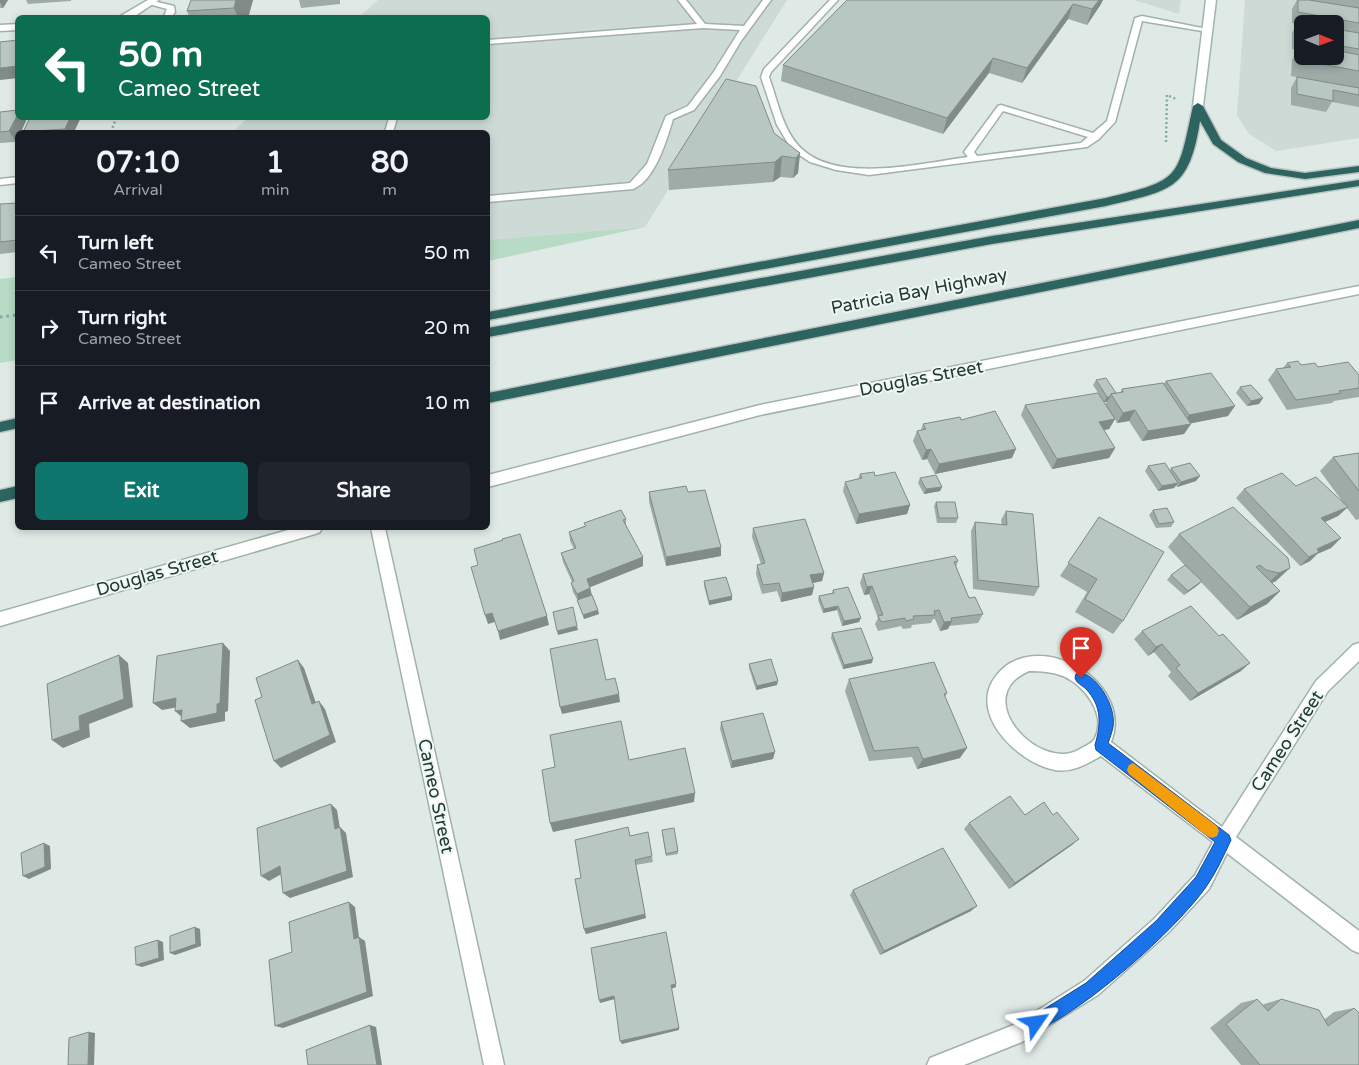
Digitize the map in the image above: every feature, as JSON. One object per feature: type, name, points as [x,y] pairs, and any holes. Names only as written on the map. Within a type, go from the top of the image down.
[{"type":"highway","points":[[1198,106],[1217,142],[1242,160],[1269,171],[1305,176],[1359,169]]},
{"type":"highway","points":[[490,316],[1106,202],[1152,190],[1174,179],[1185,164],[1198,106]]},
{"type":"highway","name":"Patricia Bay Highway","points":[[490,333],[992,240],[1359,183]]},
{"type":"highway","name":"Patricia Bay Highway","points":[[490,398],[1359,224]]},
{"type":"highway","points":[[0,427],[15,424]]},
{"type":"highway","points":[[0,496],[15,493]]},
{"type":"street","points":[[1198,106],[1211,0]]},
{"type":"street","points":[[129,15],[153,1]]},
{"type":"street","points":[[0,28],[15,27]]},
{"type":"street","points":[[0,182],[15,180]]},
{"type":"street","name":"Douglas Street","points":[[490,480],[760,410],[1359,290]]},
{"type":"street","name":"Douglas Street","points":[[0,619],[308,530]]},
{"type":"street","name":"Cameo Street","points":[[378,530],[494,1065]]},
{"type":"street","name":"Cameo Street","points":[[937,1065],[1022,1032],[1091,988],[1161,926],[1202,882],[1224,840],[1322,686],[1359,650]]},
{"type":"street","points":[[1028,663],[1049,663],[1071,671],[1090,685],[1103,705],[1107,726],[1101,745],[1086,758],[1065,763],[1041,759],[1020,746],[1004,728],[997,707],[999,687],[1010,672],[1028,663]]},
{"type":"street","points":[[1101,745],[1359,943]]},
{"type":"lane","points":[[682,0],[703,26]]},
{"type":"lane","points":[[490,200],[633,186],[646,176],[657,155],[669,118],[690,108],[717,74],[746,28],[767,0]]},
{"type":"lane","points":[[834,0],[767,71],[766,78],[790,141],[804,155],[840,170],[869,172],[1084,144],[1096,137],[1110,122],[1138,20],[1142,18],[1208,30]]},
{"type":"lane","points":[[153,1],[171,8],[172,12],[170,15]]},
{"type":"lane","points":[[490,42],[703,26],[746,28]]},
{"type":"lane","points":[[975,158],[969,152],[1001,108],[1096,137]]},
{"type":"path","points":[[0,317],[15,315]]},
{"type":"shaded area","points":[[378,0],[787,0],[645,227],[490,240],[490,130],[234,130],[246,120],[490,120],[490,15],[361,15]]},
{"type":"shaded area","points":[[1134,0],[1181,0],[1179,14]]},
{"type":"shaded area","points":[[1245,0],[1359,0],[1359,138],[1276,151],[1249,134],[1237,115]]},
{"type":"green space","points":[[645,227],[490,261],[490,240]]},
{"type":"green space","points":[[15,277],[15,360],[0,363],[0,279]]},
{"type":"building","points":[[191,0],[236,0],[234,8],[187,11]]},
{"type":"building","points":[[847,0],[1099,0],[1092,9],[1073,4],[1027,68],[993,58],[947,118],[783,65]]},
{"type":"building","points":[[1298,0],[1359,8],[1359,23],[1344,20],[1344,15],[1315,15],[1298,12]]},
{"type":"building","points":[[1344,30],[1359,33],[1359,49],[1344,46]]},
{"type":"building","points":[[15,40],[15,66],[0,68],[0,42]]},
{"type":"building","points":[[1344,52],[1359,55],[1359,71],[1327,65],[1344,65]]},
{"type":"building","points":[[1297,77],[1359,88],[1359,95],[1333,90],[1333,101],[1297,94]]},
{"type":"building","points":[[726,79],[756,86],[774,133],[800,153],[796,158],[782,156],[775,162],[668,170]]},
{"type":"building","points":[[15,110],[15,120],[9,131],[0,132],[0,112]]},
{"type":"building","points":[[29,120],[69,120],[65,129],[24,130]]},
{"type":"building","points":[[15,203],[15,240],[0,242],[0,204]]},
{"type":"building","points":[[1298,361],[1301,365],[1315,363],[1318,367],[1348,362],[1359,375],[1359,388],[1339,391],[1341,393],[1296,400],[1276,369],[1291,367],[1287,363]]},
{"type":"building","points":[[1211,373],[1235,406],[1189,415],[1166,381]]},
{"type":"building","points":[[1106,378],[1116,393],[1111,394],[1110,397],[1107,397],[1096,380]]},
{"type":"building","points":[[1163,383],[1191,424],[1148,431],[1135,410],[1123,413],[1111,394],[1123,392],[1122,389]]},
{"type":"building","points":[[1251,385],[1263,398],[1251,401],[1240,387]]},
{"type":"building","points":[[1098,393],[1115,419],[1099,422],[1115,448],[1057,459],[1025,405]]},
{"type":"building","points":[[995,411],[1016,449],[939,464],[931,449],[926,450],[917,431],[926,429],[923,424],[960,417],[961,420]]},
{"type":"building","points":[[1359,453],[1359,491],[1333,457]]},
{"type":"building","points":[[1165,463],[1178,483],[1162,486],[1148,466]]},
{"type":"building","points":[[1190,463],[1200,476],[1181,482],[1171,468]]},
{"type":"building","points":[[874,472],[875,476],[895,472],[910,505],[859,514],[845,482],[862,478],[860,474]]},
{"type":"building","points":[[1282,473],[1296,486],[1316,477],[1348,507],[1321,518],[1341,538],[1317,549],[1319,552],[1309,557],[1244,489]]},
{"type":"building","points":[[936,475],[942,487],[926,489],[920,478]]},
{"type":"building","points":[[686,486],[688,492],[705,490],[721,547],[666,557],[649,492]]},
{"type":"building","points":[[936,502],[955,502],[958,518],[939,518]]},
{"type":"building","points":[[1233,507],[1288,558],[1290,568],[1279,573],[1266,570],[1260,565],[1256,567],[1280,591],[1250,607],[1179,534]]},
{"type":"building","points":[[1167,508],[1174,522],[1159,524],[1153,510]]},
{"type":"building","points":[[621,510],[626,519],[623,520],[643,557],[587,579],[590,588],[577,594],[571,583],[574,581],[561,553],[576,548],[569,532],[586,526],[584,523]]},
{"type":"building","points":[[1006,511],[1033,514],[1039,587],[978,580],[975,522],[1007,525]]},
{"type":"building","points":[[1099,517],[1164,552],[1123,621],[1085,599],[1097,579],[1068,563]]},
{"type":"building","points":[[805,519],[824,573],[810,575],[814,587],[782,593],[779,583],[763,585],[757,565],[765,563],[753,528]]},
{"type":"building","points":[[520,534],[547,616],[498,631],[492,613],[485,615],[471,567],[478,565],[474,549]]},
{"type":"building","points":[[955,556],[958,561],[954,562],[969,598],[975,597],[983,614],[951,618],[952,621],[944,622],[939,610],[934,611],[935,615],[913,616],[914,619],[906,621],[905,618],[881,622],[878,616],[883,615],[872,586],[867,587],[863,574]]},
{"type":"building","points":[[1185,565],[1202,581],[1188,591],[1171,575]]},
{"type":"building","points":[[726,577],[732,596],[709,601],[704,581]]},
{"type":"building","points":[[848,587],[861,618],[844,621],[838,606],[824,609],[819,596],[834,593],[833,590]]},
{"type":"building","points":[[592,595],[598,610],[583,615],[577,600]]},
{"type":"building","points":[[1191,606],[1219,636],[1223,634],[1250,663],[1198,693],[1176,668],[1180,665],[1162,644],[1156,647],[1142,631]]},
{"type":"building","points":[[573,607],[577,626],[557,631],[553,612]]},
{"type":"building","points":[[861,628],[873,659],[844,665],[832,633]]},
{"type":"building","points":[[597,639],[606,680],[615,678],[619,694],[560,707],[550,649]]},
{"type":"building","points":[[223,643],[220,703],[217,704],[217,713],[181,721],[182,710],[175,711],[176,698],[153,703],[157,656]]},
{"type":"building","points":[[119,655],[124,699],[79,716],[80,730],[52,740],[47,684]]},
{"type":"building","points":[[771,659],[778,681],[757,686],[749,664]]},
{"type":"building","points":[[298,660],[312,704],[319,701],[330,735],[274,761],[255,700],[262,697],[256,678]]},
{"type":"building","points":[[934,662],[947,693],[944,694],[967,748],[923,759],[918,747],[874,751],[849,679]]},
{"type":"building","points":[[763,713],[775,752],[732,761],[721,722]]},
{"type":"building","points":[[621,721],[629,760],[685,748],[695,793],[550,823],[542,770],[555,767],[550,735]]},
{"type":"building","points":[[1010,796],[1025,815],[1044,802],[1053,815],[1057,812],[1079,839],[1015,883],[969,823]]},
{"type":"building","points":[[331,804],[335,829],[340,827],[347,871],[283,893],[280,866],[261,876],[257,828]]},
{"type":"building","points":[[628,827],[630,836],[648,832],[652,856],[635,860],[645,914],[584,929],[575,879],[581,878],[575,840]]},
{"type":"building","points":[[674,828],[678,851],[666,854],[662,830]]},
{"type":"building","points":[[44,843],[45,867],[23,876],[21,853]]},
{"type":"building","points":[[943,848],[977,906],[884,951],[853,890]]},
{"type":"building","points":[[349,902],[354,939],[359,937],[367,992],[275,1026],[269,960],[292,952],[289,922]]},
{"type":"building","points":[[195,927],[196,944],[170,953],[170,936]]},
{"type":"building","points":[[666,932],[676,984],[671,985],[679,1028],[620,1041],[614,996],[599,1000],[591,948]]},
{"type":"building","points":[[158,940],[159,958],[136,965],[135,947]]},
{"type":"building","points":[[1257,999],[1268,1011],[1281,999],[1319,1010],[1328,1026],[1354,1008],[1359,1013],[1359,1065],[1260,1065],[1226,1024]]},
{"type":"building","points":[[370,1025],[377,1065],[308,1065],[306,1050]]},
{"type":"building","points":[[89,1032],[88,1065],[68,1065],[69,1038]]},
{"type":"slow traffic","points":[[1133,770],[1212,831]]},
{"type":"route","points":[[1036,1023],[1091,988],[1161,926],[1202,882],[1224,840],[1101,745],[1107,726],[1103,705],[1090,685],[1081,678]]}]
